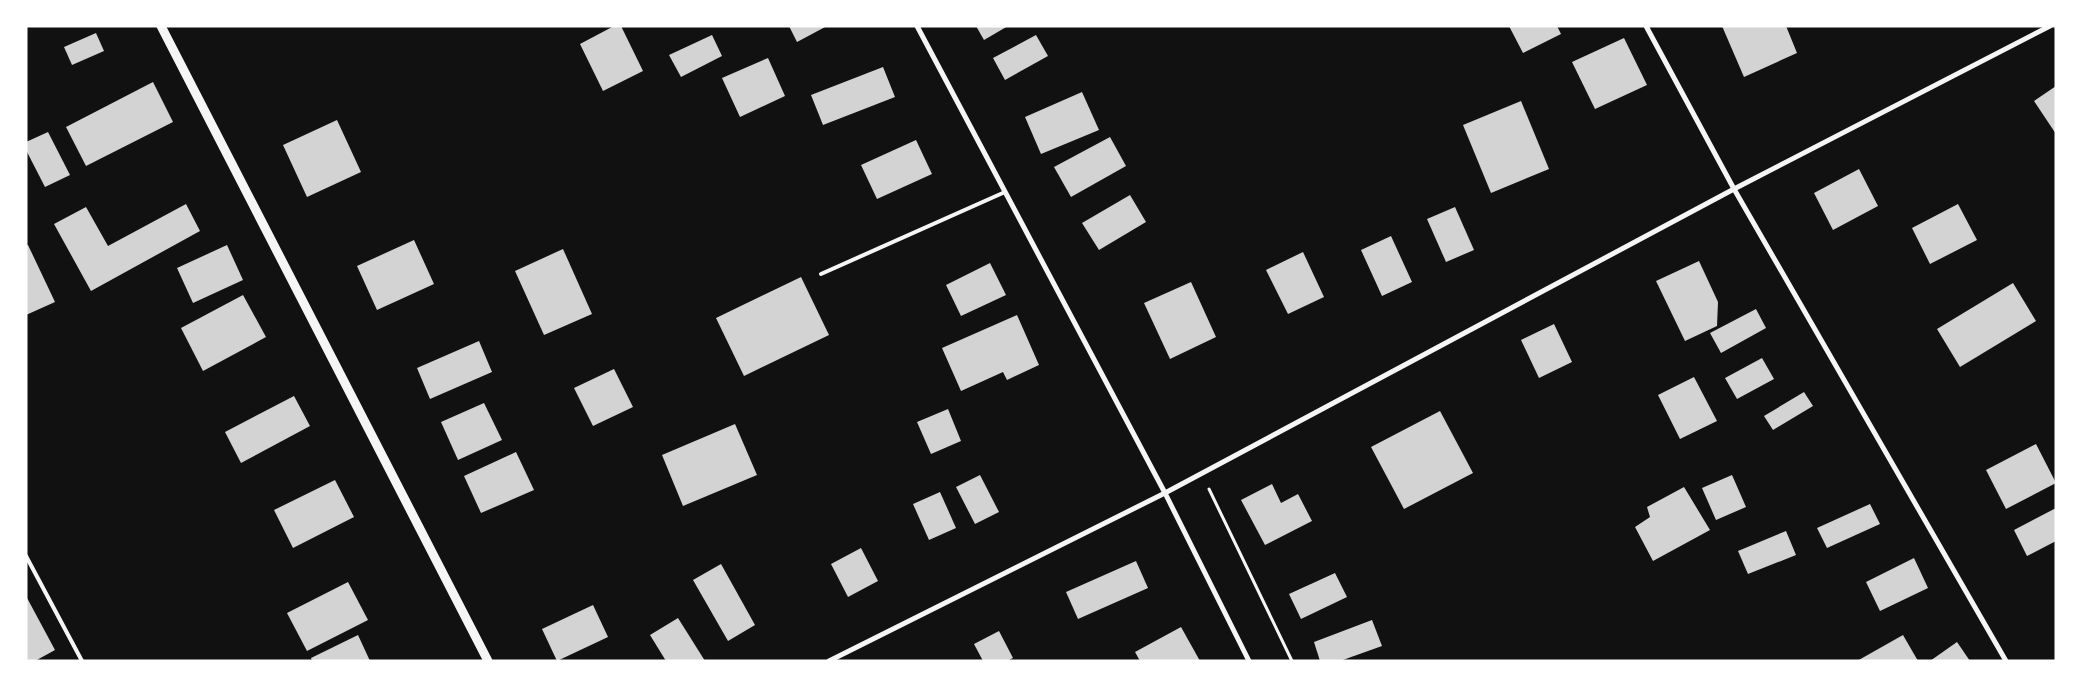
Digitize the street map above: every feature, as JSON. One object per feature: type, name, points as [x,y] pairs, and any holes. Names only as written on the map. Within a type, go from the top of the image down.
[{"type":"street","points":[[160,26],[488,661]]},
{"type":"street","points":[[917,26],[1165,493],[1249,661]]},
{"type":"street","points":[[1646,26],[1734,189],[2006,661]]},
{"type":"street","points":[[829,661],[1165,493],[1734,189],[2050,26]]},
{"type":"lane","points":[[821,274],[1005,192]]},
{"type":"lane","points":[[26,556],[82,661]]},
{"type":"path","points":[[1201,473],[1292,661]]},
{"type":"building","points":[[614,26],[621,26],[643,71],[603,91],[580,44]]},
{"type":"building","points":[[789,26],[827,26],[797,42]]},
{"type":"building","points":[[976,26],[1008,26],[984,40]]},
{"type":"building","points":[[1509,26],[1557,26],[1561,34],[1523,53]]},
{"type":"building","points":[[1722,26],[1786,26],[1797,53],[1744,77]]},
{"type":"building","points":[[96,33],[104,51],[72,65],[64,47]]},
{"type":"building","points":[[712,35],[722,56],[681,77],[669,55]]},
{"type":"building","points":[[1036,35],[1048,56],[1005,80],[993,58]]},
{"type":"building","points":[[1624,38],[1647,85],[1595,109],[1572,62]]},
{"type":"building","points":[[768,58],[785,96],[740,117],[722,78]]},
{"type":"building","points":[[883,67],[895,97],[823,125],[811,95]]},
{"type":"building","points":[[153,82],[173,122],[86,166],[66,127]]},
{"type":"building","points":[[2056,86],[2056,134],[2034,101]]},
{"type":"building","points":[[1082,92],[1099,130],[1041,154],[1025,117]]},
{"type":"building","points":[[1521,101],[1549,169],[1491,193],[1463,125]]},
{"type":"building","points":[[337,120],[361,172],[307,197],[283,145]]},
{"type":"building","points":[[48,132],[70,175],[45,187],[26,150],[26,142]]},
{"type":"building","points":[[1110,137],[1126,166],[1071,197],[1054,167]]},
{"type":"building","points":[[916,140],[932,174],[877,199],[861,165]]},
{"type":"building","points":[[1859,169],[1878,206],[1833,230],[1814,193]]},
{"type":"building","points":[[1130,195],[1146,222],[1099,250],[1082,223]]},
{"type":"building","points":[[186,204],[200,231],[91,291],[54,224],[86,207],[108,246]]},
{"type":"building","points":[[1958,204],[1977,240],[1930,264],[1912,228]]},
{"type":"building","points":[[1455,207],[1474,250],[1446,262],[1427,219]]},
{"type":"building","points":[[1391,236],[1412,282],[1382,296],[1361,250]]},
{"type":"building","points":[[414,240],[434,284],[377,310],[357,266]]},
{"type":"building","points":[[28,245],[55,302],[26,315],[26,246]]},
{"type":"building","points":[[227,245],[243,280],[193,303],[177,268]]},
{"type":"building","points":[[563,249],[592,314],[544,335],[515,271]]},
{"type":"building","points":[[1303,252],[1324,297],[1288,314],[1266,270]]},
{"type":"building","points":[[1699,261],[1718,302],[1717,326],[1685,341],[1656,281]]},
{"type":"building","points":[[990,263],[1006,295],[961,316],[946,285]]},
{"type":"building","points":[[801,277],[829,335],[744,376],[716,318]]},
{"type":"building","points":[[1191,282],[1216,337],[1170,359],[1144,303]]},
{"type":"building","points":[[2013,283],[2036,321],[1960,367],[1937,329]]},
{"type":"building","points":[[243,295],[266,337],[203,371],[181,328]]},
{"type":"building","points":[[1756,309],[1766,328],[1721,353],[1710,333]]},
{"type":"building","points":[[1017,315],[1039,365],[1007,380],[1003,372],[961,391],[942,348]]},
{"type":"building","points":[[1554,324],[1572,362],[1539,378],[1521,340]]},
{"type":"building","points":[[479,341],[492,372],[430,399],[417,368]]},
{"type":"building","points":[[1762,358],[1774,379],[1737,399],[1725,378]]},
{"type":"building","points":[[614,369],[633,407],[593,426],[574,388]]},
{"type":"building","points":[[1694,377],[1717,421],[1680,439],[1658,395]]},
{"type":"building","points":[[1804,392],[1813,406],[1773,430],[1764,416]]},
{"type":"building","points":[[294,396],[310,426],[241,463],[225,432]]},
{"type":"building","points":[[484,403],[502,440],[458,460],[441,422]]},
{"type":"building","points":[[948,409],[961,441],[931,454],[917,422]]},
{"type":"building","points":[[1440,411],[1473,473],[1404,509],[1371,447]]},
{"type":"building","points":[[735,424],[757,475],[683,506],[662,455]]},
{"type":"building","points":[[2036,444],[2056,483],[2006,509],[1986,470]]},
{"type":"building","points":[[516,452],[534,490],[481,513],[464,476]]},
{"type":"building","points":[[980,475],[999,512],[975,524],[956,487]]},
{"type":"building","points":[[1732,475],[1746,507],[1716,520],[1702,488]]},
{"type":"building","points":[[335,480],[354,517],[293,548],[274,510]]},
{"type":"building","points":[[1272,484],[1281,503],[1298,494],[1312,521],[1265,545],[1241,500]]},
{"type":"building","points":[[1684,487],[1710,530],[1653,561],[1635,527],[1650,517],[1647,507]]},
{"type":"building","points":[[940,492],[956,528],[929,540],[913,504]]},
{"type":"building","points":[[1870,504],[1880,524],[1827,548],[1817,528]]},
{"type":"building","points":[[2056,508],[2056,541],[2027,556],[2014,530]]},
{"type":"building","points":[[1786,531],[1796,555],[1748,574],[1738,551]]},
{"type":"building","points":[[861,548],[878,581],[848,597],[831,564]]},
{"type":"building","points":[[1914,558],[1928,588],[1880,611],[1866,582]]},
{"type":"building","points":[[1136,561],[1148,588],[1078,619],[1066,592]]},
{"type":"building","points":[[721,564],[755,625],[728,641],[693,580]]},
{"type":"building","points":[[1335,573],[1347,597],[1301,619],[1289,594]]},
{"type":"building","points":[[348,582],[368,620],[307,651],[287,613]]},
{"type":"building","points":[[26,596],[55,650],[35,661],[26,661]]},
{"type":"building","points":[[593,605],[608,637],[557,661],[542,629]]},
{"type":"building","points":[[678,618],[705,661],[666,661],[650,635]]},
{"type":"building","points":[[1372,620],[1382,646],[1340,661],[1320,661],[1314,642]]},
{"type":"building","points":[[1181,627],[1200,661],[1140,661],[1135,652]]},
{"type":"building","points":[[999,631],[1013,658],[1007,661],[983,661],[974,644]]},
{"type":"building","points":[[358,635],[370,661],[312,661],[311,658]]},
{"type":"building","points":[[1903,635],[1918,661],[1857,661]]},
{"type":"building","points":[[1957,642],[1970,661],[1930,661]]}]
